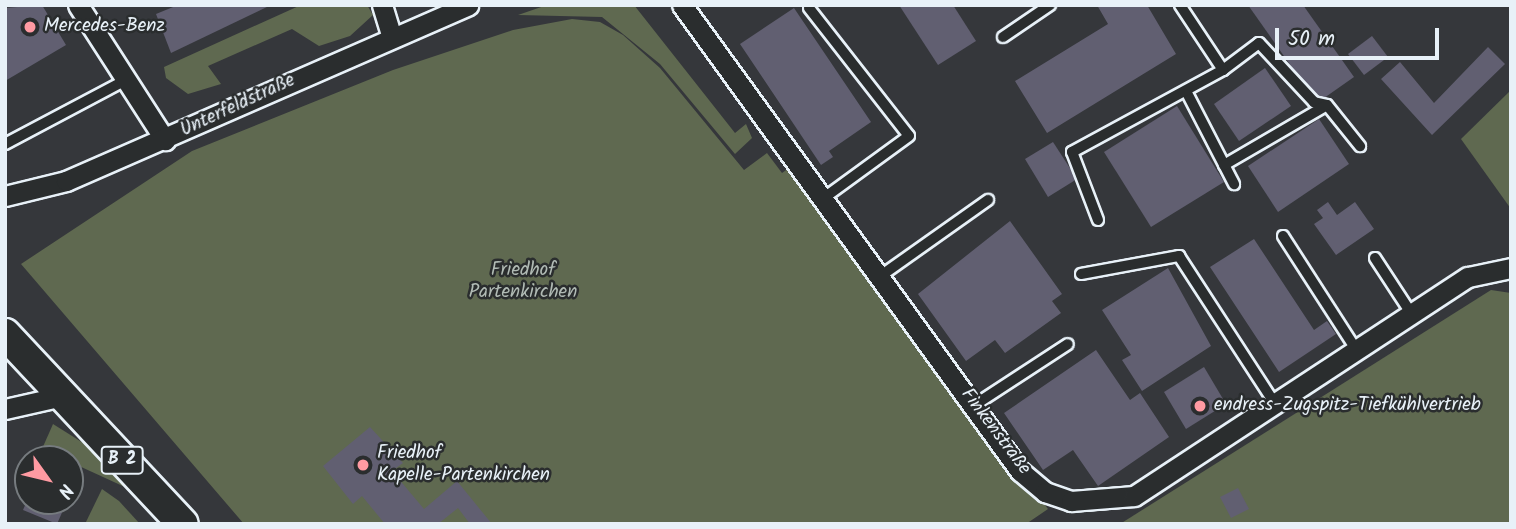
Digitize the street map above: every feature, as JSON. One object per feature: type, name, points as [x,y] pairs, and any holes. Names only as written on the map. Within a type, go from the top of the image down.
[{"type":"main road","name":"B 2","points":[[5,334],[183,524]]},
{"type":"street","points":[[78,5],[165,140]]},
{"type":"street","points":[[382,5],[391,34]]},
{"type":"street","name":"Unterfeldstraße","points":[[5,195],[66,181],[165,140],[391,34],[468,5]]},
{"type":"street","name":"Finkenstraße","points":[[682,5],[820,201],[882,275],[1020,471],[1045,492],[1093,503],[1134,496],[1413,316],[1468,277],[1511,268]]},
{"type":"street","points":[[5,409],[62,396]]},
{"type":"lane","points":[[1003,37],[1050,5]]},
{"type":"lane","points":[[1180,5],[1223,70]]},
{"type":"lane","points":[[809,8],[909,136],[820,201]]},
{"type":"lane","points":[[1098,220],[1072,152],[1223,70],[1259,43],[1314,102],[1327,105],[1360,146]]},
{"type":"lane","points":[[5,144],[126,80]]},
{"type":"lane","points":[[1186,90],[1234,184]]},
{"type":"lane","points":[[1224,165],[1327,105]]},
{"type":"lane","points":[[882,275],[988,200]]},
{"type":"lane","points":[[1283,236],[1357,352]]},
{"type":"lane","points":[[1081,274],[1179,256],[1275,404]]},
{"type":"lane","points":[[1375,258],[1413,316]]},
{"type":"lane","points":[[973,405],[1068,344]]},
{"type":"green space","points":[[301,5],[367,5],[373,15],[350,36],[319,46],[292,29],[208,66],[221,84],[188,94],[166,78],[164,67]]},
{"type":"green space","points":[[547,5],[634,5],[735,133],[746,124],[752,138],[735,154],[660,64],[602,17],[518,15]]},
{"type":"green space","name":"Friedhof Partenkirchen","points":[[572,19],[600,22],[623,35],[660,68],[744,170],[767,153],[782,173],[789,168],[1048,509],[1026,524],[244,524],[21,264],[192,151],[393,70],[513,30]]},
{"type":"green space","points":[[1511,90],[1511,209],[1461,139]]},
{"type":"green space","points":[[1491,290],[1511,293],[1511,524],[1120,524]]},
{"type":"green space","points":[[53,424],[88,446],[127,488],[84,468],[84,445],[44,445]]},
{"type":"green space","points":[[102,489],[119,501],[140,524],[85,524]]},
{"type":"building","name":"Mercedes-Benz","points":[[42,5],[66,45],[5,81],[5,8]]},
{"type":"building","points":[[178,5],[271,5],[171,53],[156,14]]},
{"type":"building","points":[[899,5],[953,5],[976,41],[938,65]]},
{"type":"building","points":[[1097,5],[1147,5],[1176,54],[1047,133],[1015,81],[1108,24]]},
{"type":"building","points":[[1248,5],[1303,5],[1354,77],[1317,103]]},
{"type":"building","points":[[794,8],[871,122],[829,151],[833,157],[821,165],[740,44]]},
{"type":"building","points":[[1372,36],[1388,57],[1364,75],[1348,54]]},
{"type":"building","points":[[1488,47],[1505,64],[1432,135],[1381,79],[1400,62],[1434,103]]},
{"type":"building","points":[[1265,68],[1291,106],[1239,141],[1214,104]]},
{"type":"building","points":[[1177,106],[1224,182],[1151,227],[1104,152]]},
{"type":"building","points":[[1319,119],[1349,164],[1278,212],[1248,166]]},
{"type":"building","points":[[1053,142],[1077,179],[1048,197],[1025,159]]},
{"type":"building","points":[[1328,202],[1337,215],[1355,202],[1374,229],[1336,255],[1314,224],[1323,218],[1317,210]]},
{"type":"building","points":[[1010,221],[1062,294],[1052,301],[1061,313],[1005,353],[995,340],[966,361],[918,294]]},
{"type":"building","points":[[1254,239],[1314,330],[1327,321],[1336,334],[1279,372],[1210,267]]},
{"type":"building","points":[[1168,268],[1211,346],[1142,391],[1122,360],[1131,355],[1102,310]]},
{"type":"building","points":[[1096,350],[1130,400],[1140,393],[1169,437],[1098,486],[1073,450],[1043,470],[1004,413]]},
{"type":"building","points":[[1204,367],[1226,404],[1186,429],[1164,392]]},
{"type":"building","points":[[370,427],[403,463],[392,471],[424,509],[457,481],[492,524],[470,524],[458,508],[438,524],[385,524],[362,496],[353,504],[323,466]]},
{"type":"building","points":[[1238,488],[1249,509],[1231,518],[1220,497]]},
{"type":"building","points":[[35,515],[61,515],[57,524]]},
{"type":"place","name":"Mercedes-Benz","points":[[30,27]]},
{"type":"place","name":"endress-Zugspitz-Tiefkühlvertrieb","points":[[1200,406]]},
{"type":"place","name":"Friedhof Kapelle-Partenkirchen","points":[[363,465]]}]
